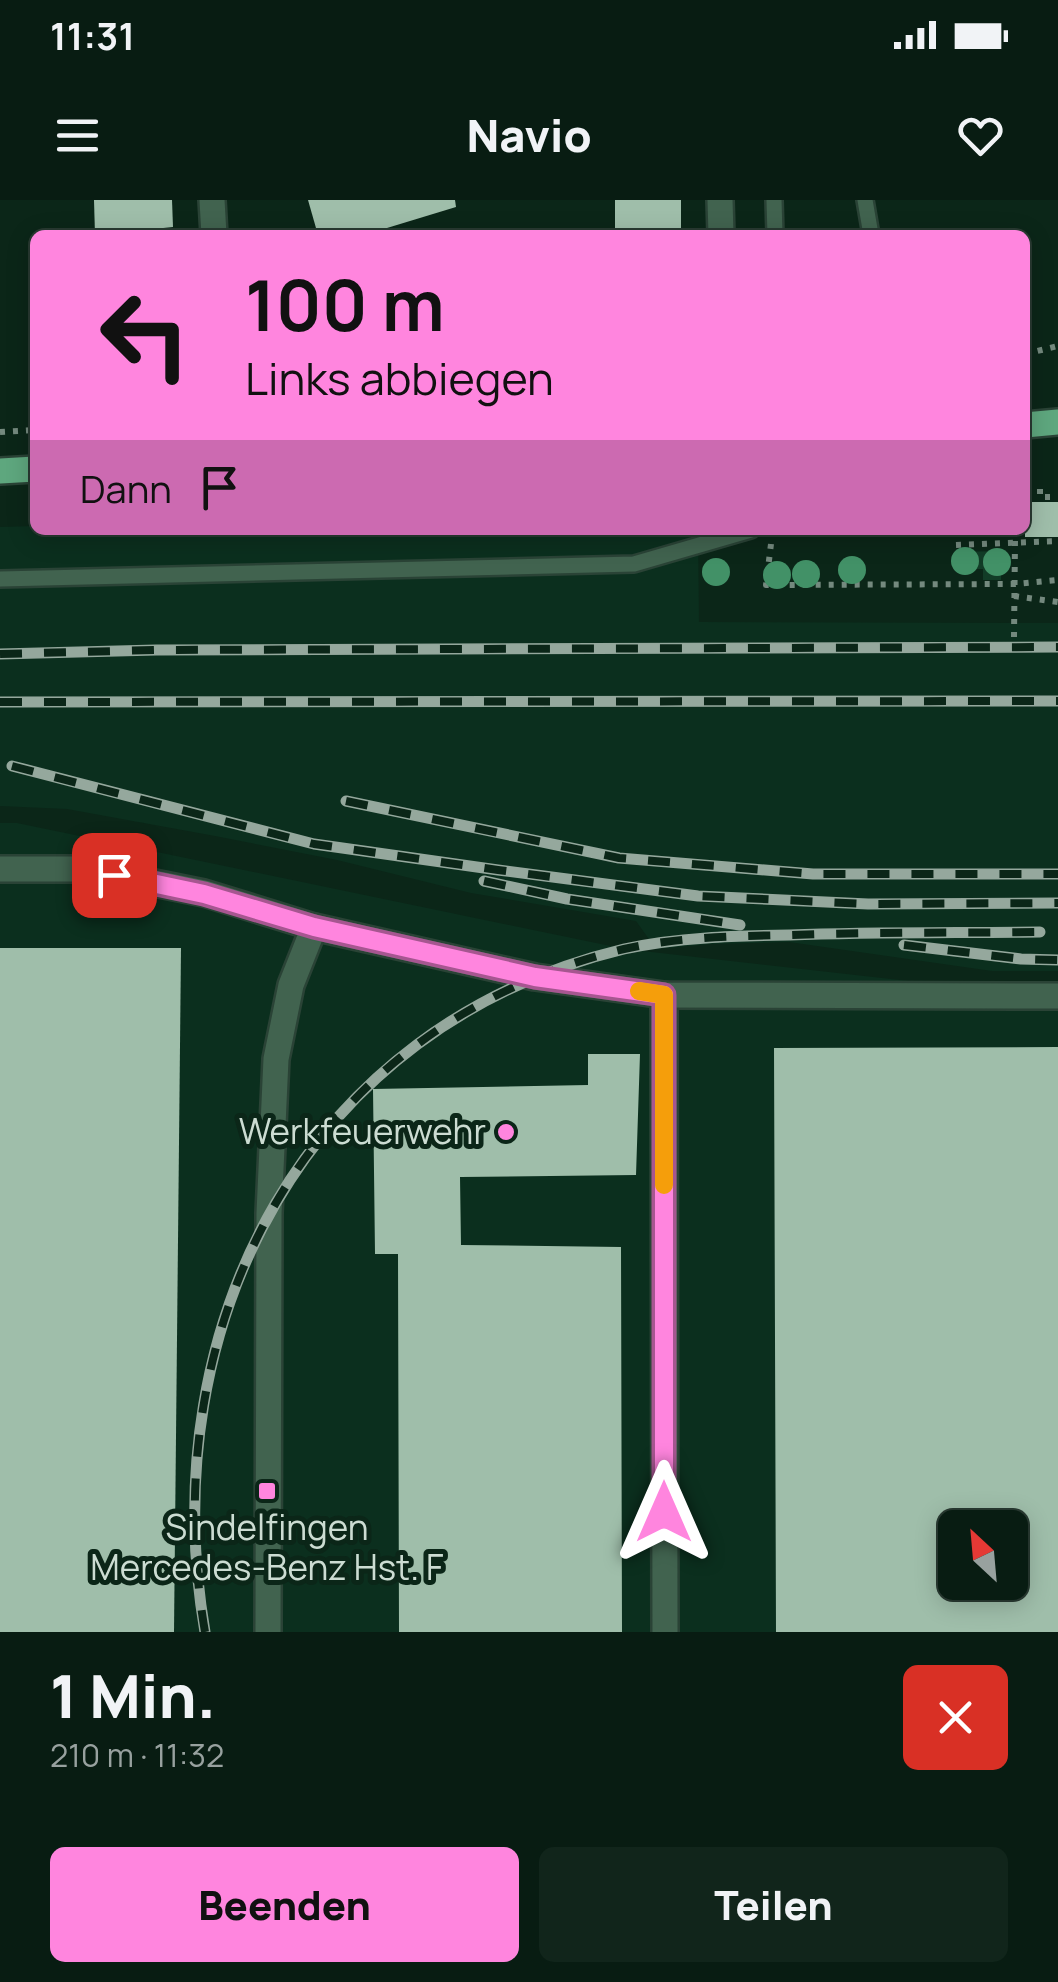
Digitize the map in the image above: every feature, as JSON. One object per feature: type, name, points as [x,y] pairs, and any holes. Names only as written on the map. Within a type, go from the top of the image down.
[{"type":"main road","points":[[1030,425],[1058,422]]},
{"type":"main road","points":[[0,471],[30,469]]},
{"type":"street","points":[[212,200],[214,230]]},
{"type":"street","points":[[720,200],[720,230]]},
{"type":"street","points":[[0,869],[85,869],[204,894],[314,927],[535,977],[664,995],[1058,996]]},
{"type":"street","points":[[268,1632],[269,1213],[276,1060],[291,986],[314,927]]},
{"type":"street","points":[[664,995],[665,1632]]},
{"type":"lane","points":[[774,200],[775,230]]},
{"type":"lane","points":[[865,200],[870,230]]},
{"type":"lane","points":[[0,580],[634,564],[735,535]]},
{"type":"path","points":[[1030,353],[1058,346]]},
{"type":"path","points":[[0,432],[30,430]]},
{"type":"path","points":[[1040,489],[1040,497],[1058,497]]},
{"type":"path","points":[[1014,638],[1015,541]]},
{"type":"path","points":[[956,545],[1058,541]]},
{"type":"path","points":[[771,542],[766,585],[1014,584],[1058,580]]},
{"type":"path","points":[[1014,596],[1058,602]]},
{"type":"shaded area","points":[[30,526],[30,535],[698,535],[699,622],[1058,623],[1058,971],[992,971],[789,942],[656,949],[636,921],[471,893],[337,860],[67,809],[0,806],[0,527]]},
{"type":"shaded area","points":[[1002,551],[1002,560],[1009,560],[1009,566],[1001,567],[1001,580],[983,580],[983,569],[954,569],[954,552]]},
{"type":"shaded area","points":[[0,823],[17,823],[625,949],[1024,994],[1058,993],[1058,1632],[0,1632]]},
{"type":"building","points":[[94,200],[172,200],[173,227],[95,230]]},
{"type":"building","points":[[308,200],[455,200],[456,207],[380,230],[317,230]]},
{"type":"building","points":[[615,200],[681,200],[681,230],[615,230]]},
{"type":"building","points":[[1030,502],[1058,502],[1058,537],[1025,537],[1030,535]]},
{"type":"building","points":[[0,948],[181,948],[174,1632],[0,1632]]},
{"type":"building","points":[[1058,1047],[1058,1632],[776,1632],[774,1048]]},
{"type":"building","points":[[588,1054],[640,1054],[636,1175],[460,1177],[461,1245],[621,1247],[622,1632],[399,1632],[398,1254],[375,1254],[373,1089],[588,1085]]},
{"type":"railway","points":[[0,654],[1058,647]]},
{"type":"railway","points":[[0,702],[1058,701]]},
{"type":"railway","points":[[12,766],[314,844],[498,870],[698,896],[868,904],[1058,903]]},
{"type":"railway","points":[[346,801],[619,858],[813,874],[1058,874]]},
{"type":"railway","points":[[484,881],[567,899],[740,925]]},
{"type":"railway","points":[[205,1632],[195,1517],[204,1406],[231,1300],[276,1203],[338,1117],[417,1044],[513,987],[644,945],[748,936],[1040,932]]},
{"type":"railway","points":[[904,945],[1058,960]]},
{"type":"slow traffic","points":[[639,991],[664,995],[664,1185]]},
{"type":"place","name":"Werkfeuerwehr","points":[[506,1132]]},
{"type":"place","name":"Sindelfingen Mercedes-Benz Hst. F","points":[[267,1491]]},
{"type":"route","points":[[114,875],[204,894],[314,927],[535,977],[664,995],[664,1512]]}]
